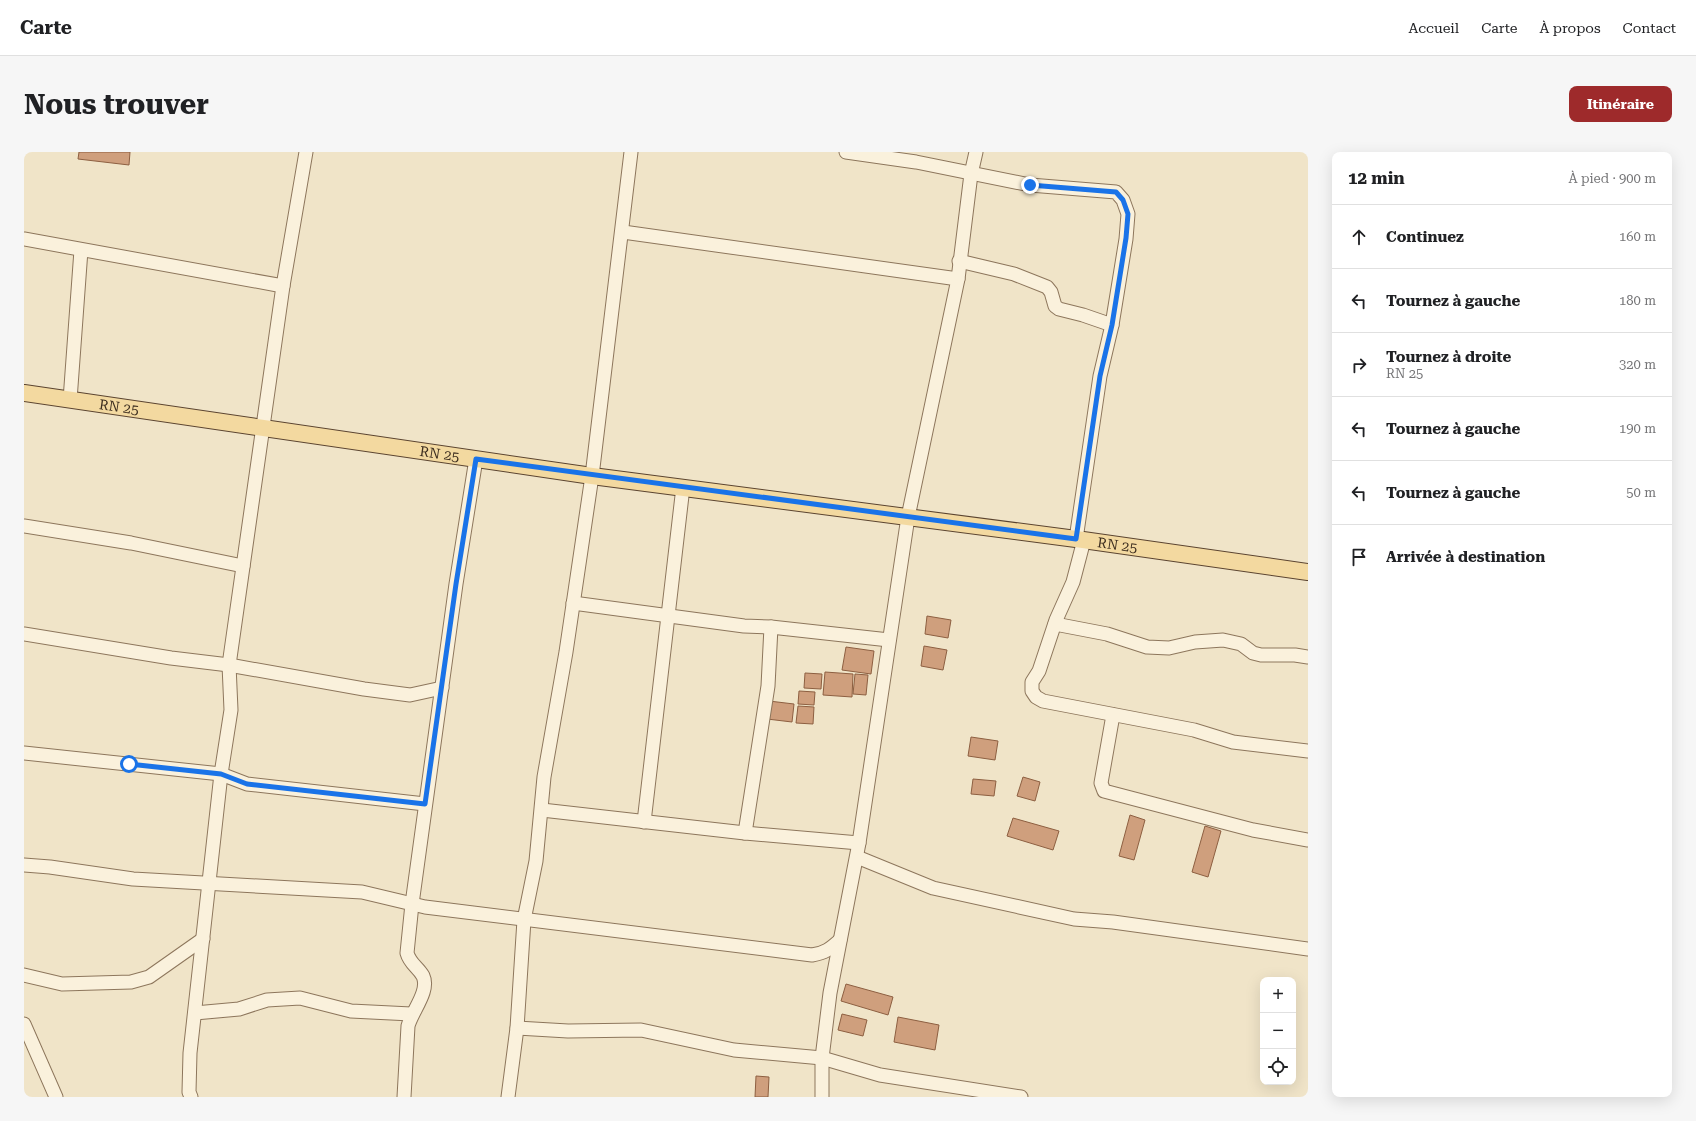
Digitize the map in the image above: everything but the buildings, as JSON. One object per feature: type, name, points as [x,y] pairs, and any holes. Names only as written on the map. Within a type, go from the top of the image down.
[{"type":"main road","name":"RN 25","points":[[24,394],[592,476],[1080,540],[1308,572]]},
{"type":"street","points":[[191,1097],[189,1092],[190,1053],[196,1013],[221,774],[231,710],[229,665],[284,286],[306,152]]},
{"type":"street","points":[[508,1097],[517,1028],[524,920],[536,861],[544,777],[573,603],[592,476],[623,232],[631,152]]},
{"type":"street","points":[[846,152],[916,162],[1030,185],[1116,192],[1123,200],[1128,214],[1126,238],[1112,325],[1100,376],[1080,540],[1073,582],[1055,624],[1043,661],[1032,682],[1032,691],[1036,697],[1043,701],[1194,730],[1233,742],[1308,751]]},
{"type":"street","points":[[822,1097],[822,1058],[830,992],[857,857],[908,517],[958,279],[959,261],[971,174],[976,152]]},
{"type":"street","points":[[623,232],[958,279]]},
{"type":"street","points":[[24,239],[284,286]]},
{"type":"street","points":[[70,400],[81,250]]},
{"type":"street","points":[[959,261],[1014,274],[1047,287],[1051,292],[1055,306],[1059,310],[1083,314],[1112,325]]},
{"type":"street","points":[[404,1097],[408,1026],[411,1014],[421,999],[425,984],[423,976],[409,961],[407,954],[412,904],[456,584],[476,459]]},
{"type":"street","points":[[644,822],[683,487]]},
{"type":"street","points":[[24,526],[131,543],[243,566]]},
{"type":"street","points":[[573,603],[744,626],[771,627],[889,640]]},
{"type":"street","points":[[1055,624],[1107,634],[1147,647],[1169,648],[1207,640],[1223,640],[1241,644],[1253,653],[1261,655],[1295,655],[1308,657]]},
{"type":"street","points":[[745,833],[768,686],[771,627]]},
{"type":"street","points":[[24,634],[171,658],[229,665],[364,689],[410,695],[442,688]]},
{"type":"street","points":[[1113,715],[1101,783],[1104,790],[1253,830],[1308,840]]},
{"type":"street","points":[[24,753],[221,774],[247,784],[425,804]]},
{"type":"street","points":[[542,810],[745,833],[859,844]]},
{"type":"street","points":[[857,857],[933,888],[1074,919],[1113,922],[1308,949]]},
{"type":"street","points":[[24,865],[50,867],[133,879],[362,892],[412,904],[524,920],[812,955],[823,954],[830,950],[840,940]]},
{"type":"street","points":[[24,975],[62,984],[131,982],[149,977],[203,939]]},
{"type":"street","points":[[196,1013],[240,1009],[267,1000],[300,998],[351,1011],[411,1014]]},
{"type":"street","points":[[24,1024],[56,1097]]},
{"type":"street","points":[[517,1028],[589,1032],[641,1030],[734,1050],[822,1058],[880,1075],[1021,1097]]},
{"type":"route","points":[[129,764],[221,774],[247,784],[425,804],[456,584],[476,459],[592,476],[1076,539],[1100,376],[1112,325],[1126,238],[1128,214],[1123,200],[1116,192],[1030,185]]}]
